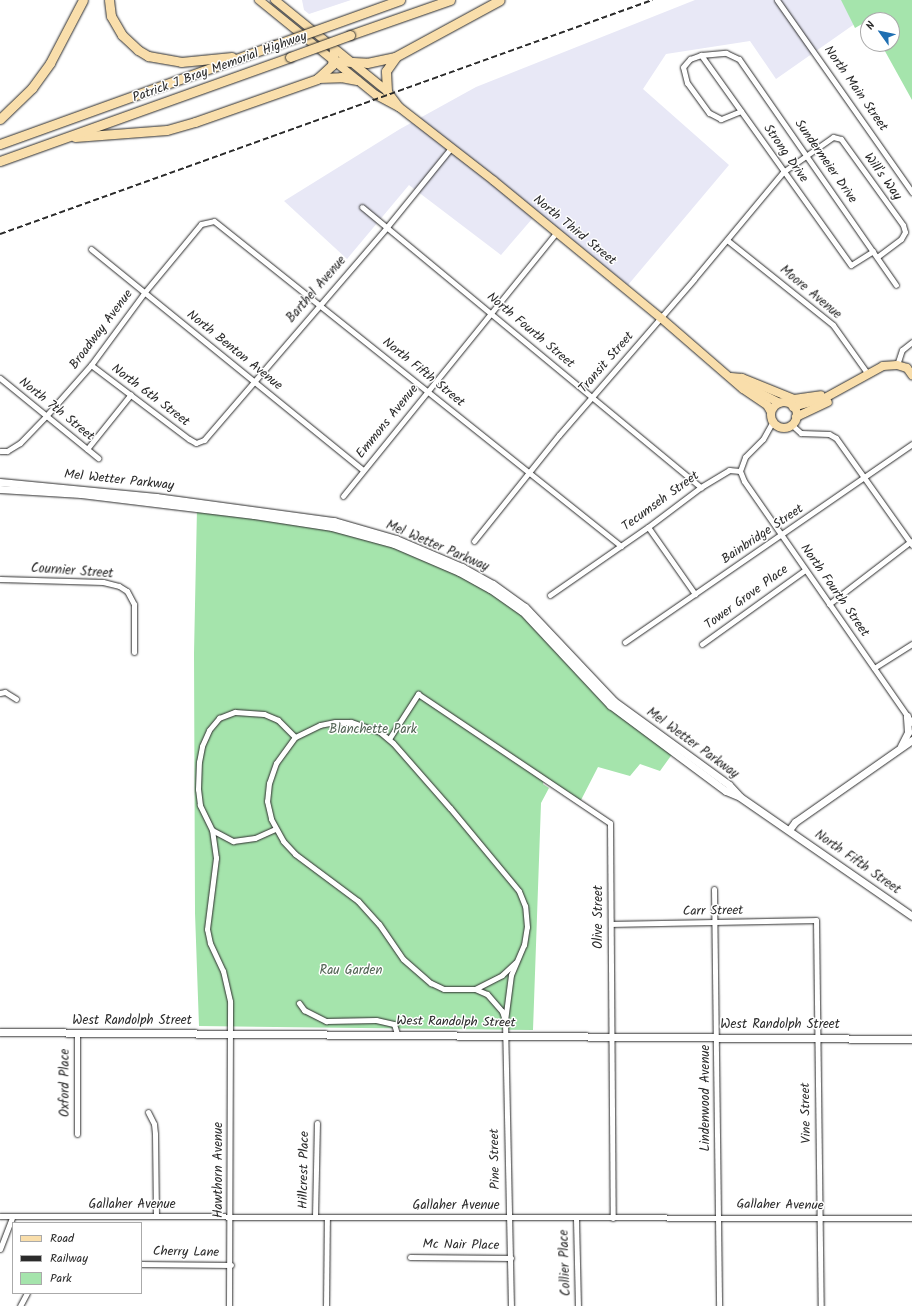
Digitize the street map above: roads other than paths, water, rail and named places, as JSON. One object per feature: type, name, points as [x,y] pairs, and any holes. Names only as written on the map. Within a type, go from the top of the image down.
[{"type":"highway","points":[[0,119],[32,88],[50,63],[83,0]]},
{"type":"highway","points":[[109,0],[111,16],[122,35],[138,50],[148,56],[181,62],[249,54]]},
{"type":"highway","name":"Patrick J Bray Memorial Highway","points":[[0,144],[400,0]]},
{"type":"highway","name":"Patrick J Bray Memorial Highway","points":[[0,161],[450,0]]},
{"type":"highway","points":[[334,61],[374,63],[395,57],[500,0]]},
{"type":"highway","points":[[317,79],[326,72],[334,61],[334,49]]},
{"type":"highway","points":[[387,91],[386,71],[395,57]]},
{"type":"highway","points":[[64,138],[167,130],[317,79],[341,77],[357,80]]},
{"type":"main road","name":"North Third Street","points":[[259,0],[385,102],[399,107]]},
{"type":"main road","name":"North Third Street","points":[[275,0],[387,91],[399,107],[557,232],[731,377],[743,389],[767,405],[771,412]]},
{"type":"main road","points":[[796,417],[793,403],[823,400],[883,366],[897,365],[907,368],[912,375]]},
{"type":"main road","name":"North Third Street","points":[[731,377],[780,403],[793,403]]},
{"type":"main road","name":"North Third Street","points":[[731,377],[742,378],[793,403]]},
{"type":"main road","points":[[780,403],[771,412],[773,421],[781,428],[792,425],[796,417],[834,399],[848,387]]},
{"type":"main road","name":"Mel Wetter Parkway","points":[[0,482],[89,489],[326,520],[396,539],[462,567],[493,584],[525,607],[565,647],[592,681],[618,708]]},
{"type":"main road","name":"Mel Wetter Parkway","points":[[0,489],[81,494],[261,516],[332,527],[394,544],[490,589],[522,612],[561,650],[588,684],[726,791],[740,796],[789,830]]},
{"type":"main road","points":[[899,749],[908,732],[908,716]]},
{"type":"main road","points":[[789,830],[795,822],[912,740]]},
{"type":"main road","name":"North Fifth Street","points":[[789,830],[912,916]]},
{"type":"main road","name":"West Randolph Street","points":[[0,1032],[397,1034],[610,1037],[716,1036],[912,1039]]},
{"type":"street","name":"North Main Street","points":[[777,0],[912,192]]},
{"type":"street","name":"Sundermeier Drive","points":[[701,55],[733,54],[739,59],[896,285]]},
{"type":"street","points":[[701,55],[690,59],[683,67],[686,83],[715,118],[727,118],[741,111]]},
{"type":"street","name":"Strong Drive","points":[[701,55],[783,172],[851,265],[873,251]]},
{"type":"street","name":"Transit Street","points":[[474,541],[592,396],[728,240],[783,172],[833,137],[838,137]]},
{"type":"street","name":"Will's Way","points":[[838,137],[903,225],[905,232],[901,239],[877,257]]},
{"type":"street","name":"Barthel Avenue","points":[[196,443],[204,440],[255,383],[319,305],[387,227],[451,148]]},
{"type":"street","name":"North Fourth Street","points":[[362,207],[701,487]]},
{"type":"street","name":"Broadway Avenue","points":[[0,451],[7,451],[20,443],[46,416],[91,365],[144,293],[201,224],[210,220]]},
{"type":"street","name":"North Fifth Street","points":[[210,220],[218,222],[427,392],[621,546]]},
{"type":"street","name":"Emmons Avenue","points":[[342,496],[557,232]]},
{"type":"street","name":"Moore Avenue","points":[[728,240],[833,325],[868,374]]},
{"type":"street","name":"North Benton Avenue","points":[[91,249],[363,470]]},
{"type":"street","points":[[897,365],[902,350],[912,342]]},
{"type":"street","name":"North 6th Street","points":[[91,365],[196,443]]},
{"type":"street","name":"North 7th Street","points":[[0,378],[98,458]]},
{"type":"street","points":[[87,449],[131,394]]},
{"type":"street","points":[[740,471],[745,456],[763,439],[773,421]]},
{"type":"street","points":[[792,425],[801,433],[829,434],[836,438],[911,542],[829,604]]},
{"type":"street","name":"Bainbridge Street","points":[[625,642],[782,536],[863,477],[912,444]]},
{"type":"street","name":"Tecumseh Street","points":[[550,595],[648,527],[701,487],[729,470],[740,471]]},
{"type":"street","name":"North Fourth Street","points":[[740,471],[744,481],[912,723]]},
{"type":"street","points":[[648,527],[694,594]]},
{"type":"street","name":"Tower Grove Place","points":[[702,644],[805,570]]},
{"type":"street","name":"Cournier Street","points":[[0,579],[103,582],[119,586],[127,591],[134,604],[134,652]]},
{"type":"street","points":[[874,668],[912,644]]},
{"type":"street","points":[[0,693],[5,692],[16,699]]},
{"type":"street","name":"Olive Street","points":[[389,739],[418,694],[534,775],[562,790],[610,823],[610,1037],[613,1218]]},
{"type":"street","name":"Hawthorn Avenue","points":[[229,1306],[231,1265],[230,1001],[223,971],[212,948],[207,929],[216,858],[212,830],[200,805],[198,788],[202,746],[210,730],[219,718],[235,712],[252,712],[278,720],[295,737]]},
{"type":"street","points":[[474,989],[502,975],[515,963],[524,945],[527,927],[525,906],[519,891],[450,808],[389,739],[380,732],[351,722],[320,725],[295,737],[276,763],[269,783],[267,800],[275,829],[295,854],[368,911],[403,959],[417,973],[444,988],[474,989],[487,994],[502,1011],[505,1021]]},
{"type":"street","points":[[212,830],[233,841],[255,838],[275,829]]},
{"type":"street","name":"Lindenwood Avenue","points":[[714,889],[719,1306]]},
{"type":"street","name":"Carr Street","points":[[611,924],[816,920]]},
{"type":"street","name":"Vine Street","points":[[816,920],[821,1306]]},
{"type":"street","name":"Pine Street","points":[[511,1306],[511,1258],[508,1218],[504,1036],[505,1021],[515,963]]},
{"type":"street","points":[[299,1003],[304,1010],[326,1021],[376,1020],[394,1024],[397,1034]]},
{"type":"street","name":"Oxford Place","points":[[77,1033],[77,1134]]},
{"type":"street","points":[[148,1112],[154,1124],[155,1134],[156,1216]]},
{"type":"street","name":"Hillcrest Place","points":[[316,1217],[317,1123]]},
{"type":"street","name":"Gallaher Avenue","points":[[0,1216],[230,1215],[576,1219],[718,1217],[912,1218]]},
{"type":"street","points":[[30,1216],[30,1222]]},
{"type":"street","points":[[0,1249],[12,1217]]},
{"type":"street","points":[[326,1306],[327,1217]]},
{"type":"street","name":"Collier Place","points":[[576,1219],[578,1306]]},
{"type":"street","name":"Mc Nair Place","points":[[410,1257],[511,1258]]},
{"type":"street","name":"Cherry Lane","points":[[142,1264],[231,1265]]},
{"type":"street","points":[[20,1306],[26,1294]]},
{"type":"railway","points":[[0,234],[652,0]]},
{"type":"park label","name":"Blanchette Park","points":[[373,730]]},
{"type":"park label","name":"Rau Garden","points":[[351,971]]}]
